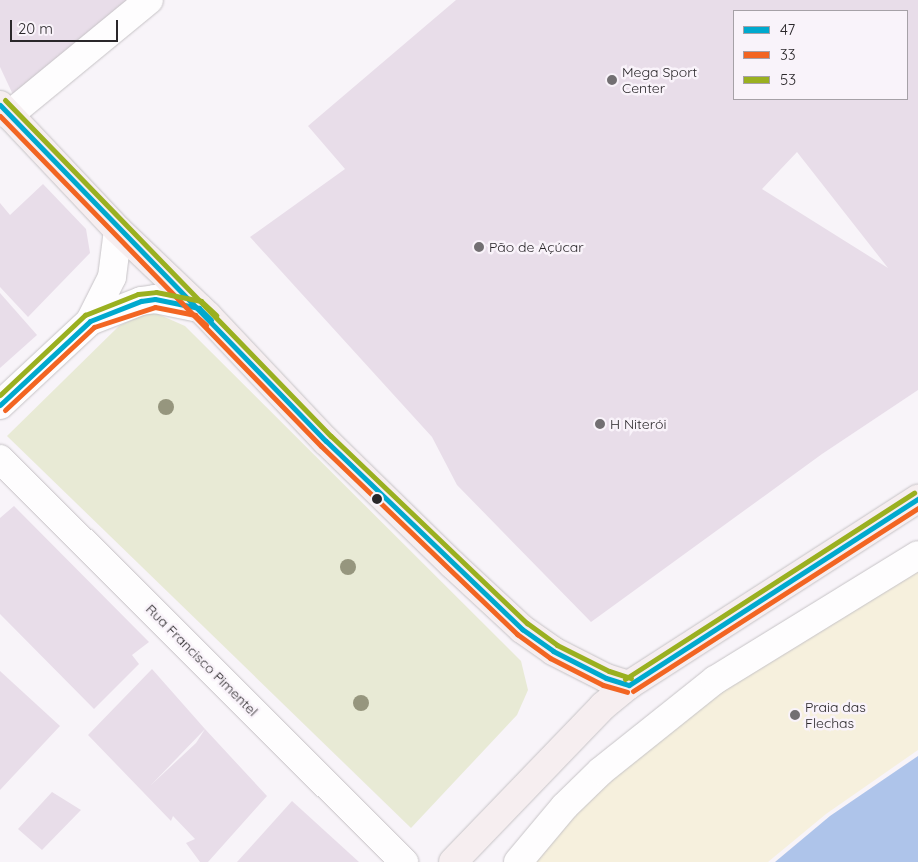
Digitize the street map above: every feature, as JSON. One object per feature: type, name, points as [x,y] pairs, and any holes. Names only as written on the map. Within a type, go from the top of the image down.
[{"type":"main road","points":[[5,110],[118,230],[199,308],[326,441],[522,629],[580,666],[629,685]]},
{"type":"main road","points":[[453,862],[603,706],[629,685],[918,500]]},
{"type":"street","points":[[5,110],[149,0]]},
{"type":"street","points":[[0,405],[90,321],[112,277],[118,230]]},
{"type":"street","points":[[90,321],[140,301],[155,299],[199,308]]},
{"type":"street","name":"Rua Francisco Pimentel","points":[[0,458],[404,862]]},
{"type":"street","points":[[518,862],[566,806],[601,771],[715,680],[918,555]]},
{"type":"green space","points":[[151,311],[185,326],[521,661],[528,690],[517,715],[411,828],[7,436],[119,326]]},
{"type":"sand","name":"Praia das Flechas","points":[[918,556],[918,750],[826,814],[768,862],[519,862],[601,772]]},
{"type":"water","points":[[918,756],[918,862],[775,862],[830,816]]},
{"type":"building","points":[[0,0],[137,0],[15,99],[0,67]]},
{"type":"building","points":[[456,0],[918,0],[918,390],[822,454],[591,622],[457,485],[432,437],[250,237],[345,169],[308,126]],"holes":[[[797,152],[888,268],[762,189]]]},
{"type":"building","points":[[43,184],[86,229],[90,253],[28,317],[0,287],[0,203],[10,215]]},
{"type":"building","points":[[0,293],[37,335],[0,368]]},
{"type":"building","points":[[14,506],[149,642],[132,655],[139,664],[94,709],[0,614],[0,518]]},
{"type":"building","points":[[152,669],[267,796],[208,862],[200,862],[186,843],[195,839],[173,816],[171,821],[88,735]],"holes":[[[205,729],[196,743],[151,785]]]},
{"type":"building","points":[[0,671],[60,726],[0,790]]},
{"type":"building","points":[[52,792],[81,810],[42,850],[18,829]]},
{"type":"building","points":[[292,801],[359,862],[237,862]]},
{"type":"transit line","name":"53","points":[[5,100],[331,436],[527,623],[557,645],[609,671],[631,678]]},
{"type":"transit line","name":"47","points":[[0,105],[326,441],[522,629],[553,651],[606,678],[629,685]]},
{"type":"transit line","name":"33","points":[[0,116],[321,446],[517,634],[550,658],[603,685],[627,692]]},
{"type":"transit line","name":"53","points":[[0,395],[85,315],[138,294],[156,292],[201,301],[216,315]]},
{"type":"transit line","name":"47","points":[[0,405],[90,321],[141,301],[155,299],[199,308],[211,320]]},
{"type":"transit line","name":"33","points":[[5,410],[94,327],[155,307],[195,315],[206,325]]},
{"type":"transit line","name":"53","points":[[625,679],[914,493]]},
{"type":"transit line","name":"47","points":[[629,685],[918,499]]},
{"type":"transit line","name":"33","points":[[633,691],[918,508]]},
{"type":"place","name":"Mega Sport Center","points":[[612,80]]},
{"type":"place","name":"Pão de Açúcar","points":[[479,247]]},
{"type":"place","name":"H Niterói","points":[[600,424]]},
{"type":"place","name":"Praia das Flechas","points":[[795,715]]}]
